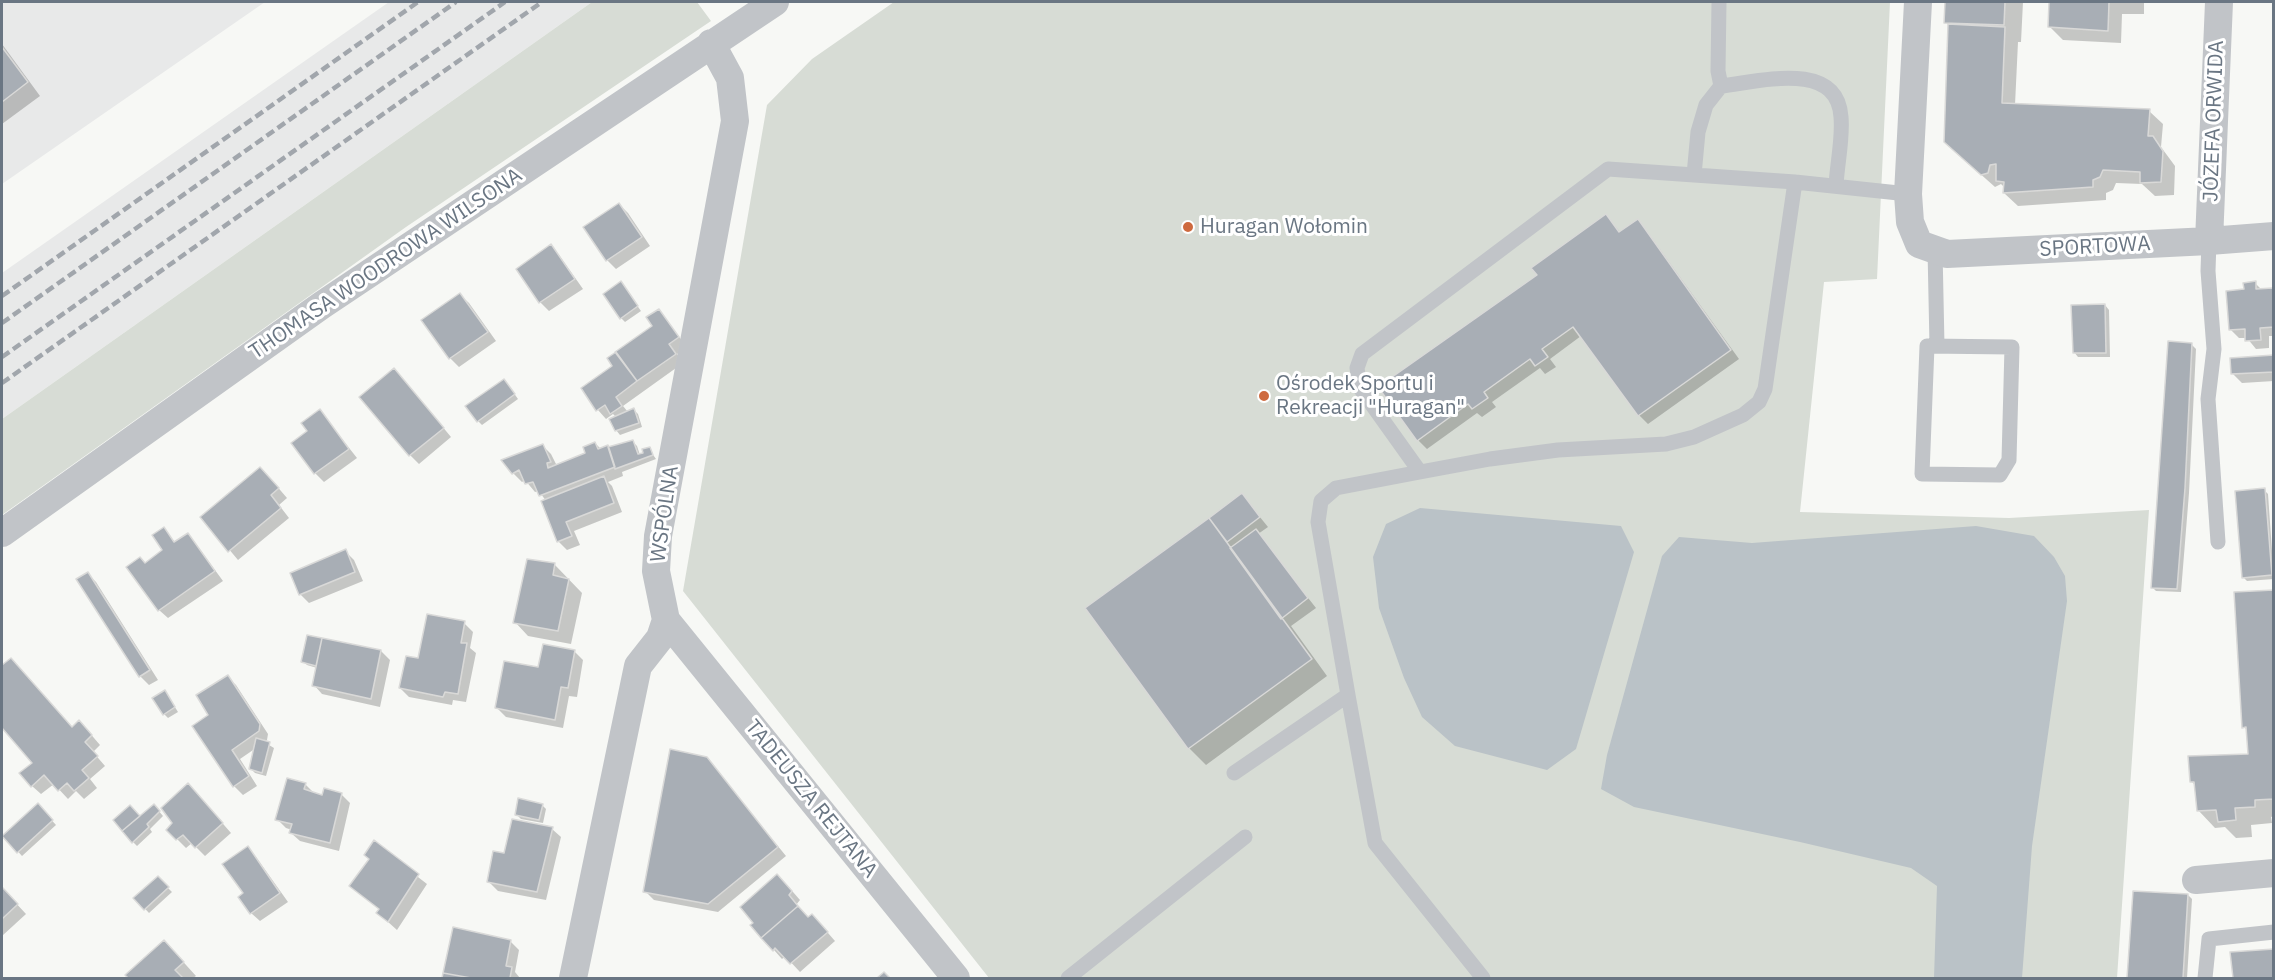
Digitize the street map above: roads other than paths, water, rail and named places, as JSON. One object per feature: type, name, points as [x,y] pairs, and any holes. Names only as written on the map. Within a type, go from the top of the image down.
[{"type":"street","name":"THOMASA WOODROWA WILSONA","points":[[2,533],[322,306],[775,2]]},
{"type":"street","points":[[1918,2],[1908,194],[1910,222],[1927,247]]},
{"type":"street","name":"JÓZEFA ORWIDA","points":[[2209,242],[2219,2]]},
{"type":"street","name":"WSPÓLNA","points":[[666,620],[656,571],[658,536],[735,121],[730,78],[711,43]]},
{"type":"street","name":"SPORTOWA","points":[[1927,247],[1947,254],[2209,242],[2274,236]]},
{"type":"street","points":[[573,978],[638,666],[660,638],[666,620]]},
{"type":"street","name":"TADEUSZA REJTANA","points":[[666,620],[956,978]]},
{"type":"street","points":[[2196,880],[2274,873]]},
{"type":"lane","points":[[1719,2],[1718,71],[1721,86]]},
{"type":"lane","points":[[1694,175],[1698,132],[1706,105],[1721,86],[1789,78],[1818,81],[1835,95],[1841,116],[1836,186]]},
{"type":"lane","points":[[1420,472],[1360,388],[1357,368],[1362,354],[1608,170],[1795,182],[1908,194]]},
{"type":"lane","points":[[1483,978],[1375,843],[1318,522],[1321,501],[1336,488],[1490,459],[1558,450],[1666,444],[1694,437],[1743,415],[1759,402],[1765,389],[1795,182]]},
{"type":"lane","points":[[2209,242],[2208,271],[2214,349],[2208,399],[2218,542]]},
{"type":"lane","points":[[1927,247],[1937,346]]},
{"type":"lane","points":[[1928,346],[1937,346],[2012,346],[2009,460],[2000,475],[1922,474],[1928,346]]},
{"type":"lane","points":[[1234,773],[1348,695]]},
{"type":"lane","points":[[1068,978],[1245,837]]},
{"type":"lane","points":[[2205,978],[2209,939],[2274,932]]},
{"type":"railway","points":[[2,296],[418,2]]},
{"type":"railway","points":[[2,323],[456,2]]},
{"type":"railway","points":[[2,357],[505,2]]},
{"type":"railway","points":[[2,383],[542,2]]},
{"type":"place","name":"Huragan Wołomin","points":[[1188,227]]},
{"type":"place","name":"Ośrodek Sportu i Rekreacji \"Huragan\"","points":[[1264,396]]}]
